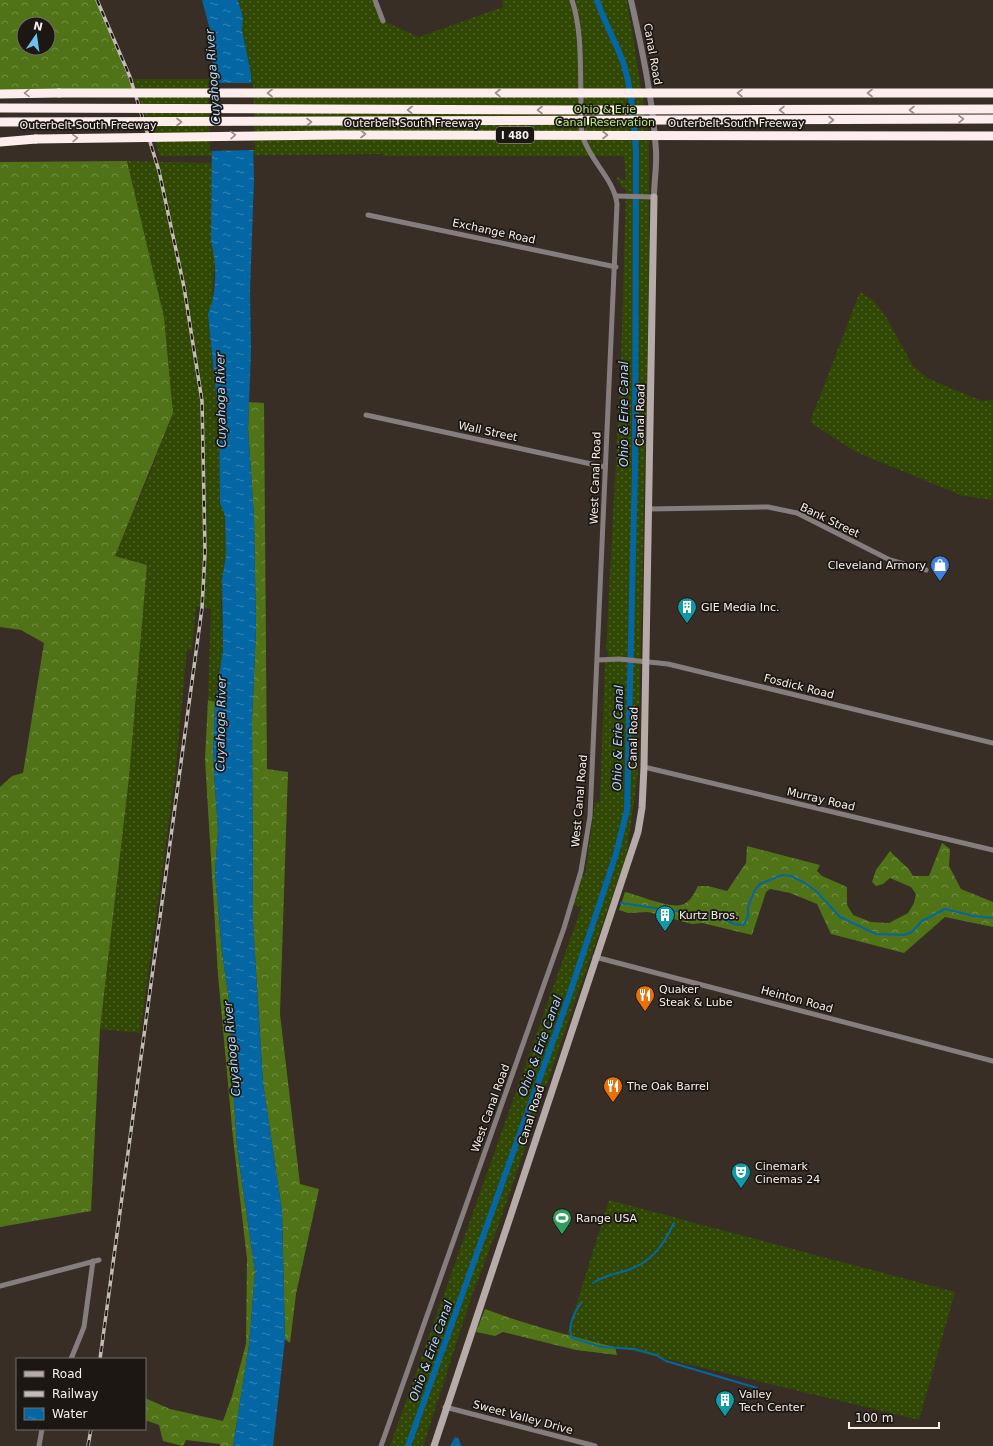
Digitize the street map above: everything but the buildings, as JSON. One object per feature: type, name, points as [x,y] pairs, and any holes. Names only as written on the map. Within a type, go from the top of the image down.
[{"type":"highway","points":[[0,94],[993,93]]},
{"type":"highway","points":[[0,108],[599,110],[993,109]]},
{"type":"highway","points":[[0,122],[993,119]]},
{"type":"highway","name":"Outerbelt South Freeway","points":[[0,137],[36,138],[338,134],[993,136]]},
{"type":"highway","points":[[0,142],[36,138]]},
{"type":"main road","name":"Canal Road","points":[[434,1446],[595,957],[638,832],[642,808],[644,767],[650,508],[654,196]]},
{"type":"street","points":[[375,0],[383,21]]},
{"type":"street","name":"West Canal Road","points":[[381,1446],[564,928],[577,885],[590,816],[598,660],[605,468],[616,267],[616,196],[583,137],[579,32],[572,0]]},
{"type":"street","name":"Canal Road","points":[[631,0],[652,110],[656,152],[654,196]]},
{"type":"street","points":[[616,196],[654,196]]},
{"type":"street","name":"Exchange Road","points":[[368,215],[616,267]]},
{"type":"street","name":"Wall Street","points":[[366,414],[605,468]]},
{"type":"street","name":"Bank Street","points":[[650,508],[768,507],[782,510],[797,514],[890,560],[926,570]]},
{"type":"street","name":"Fosdick Road","points":[[598,660],[637,660],[668,664],[993,743]]},
{"type":"street","name":"Murray Road","points":[[644,767],[993,850]]},
{"type":"street","name":"Heinton Road","points":[[595,957],[993,1061]]},
{"type":"street","points":[[0,1286],[99,1260]]},
{"type":"street","points":[[72,1358],[84,1328],[93,1261]]},
{"type":"street","name":"Sweet Valley Drive","points":[[446,1407],[595,1446]]},
{"type":"street","points":[[39,1446],[42,1430]]},
{"type":"green space","points":[[0,0],[97,0],[135,95],[0,93]]},
{"type":"green space","name":"Ohio & Erie Canal Reservation","points":[[238,0],[375,0],[383,21],[419,37],[503,7],[502,0],[627,0],[649,138],[649,278],[638,773],[626,858],[499,1224],[470,1301],[423,1446],[390,1446],[576,923],[581,907],[572,904],[581,875],[585,876],[595,802],[600,802],[605,662],[609,652],[606,651],[621,363],[626,190],[622,187],[616,177],[626,181],[624,156],[383,156],[383,154],[160,156],[133,79],[252,79],[242,30],[243,18]]},
{"type":"green space","points":[[127,161],[212,163],[211,241],[215,258],[212,304],[208,314],[219,422],[220,503],[225,516],[226,555],[222,580],[221,608],[223,650],[215,702],[208,700],[211,609],[196,606],[192,650],[187,649],[175,778],[140,1033],[100,1029],[129,778],[147,565],[115,556],[150,473],[173,413],[164,317]]},
{"type":"green space","points":[[127,161],[164,317],[173,413],[115,556],[147,565],[129,778],[100,1029],[91,1211],[0,1227],[0,787],[12,776],[23,773],[44,643],[21,630],[0,627],[0,162]]},
{"type":"green space","points":[[860,292],[874,301],[886,317],[913,366],[929,379],[983,401],[993,400],[993,500],[963,496],[856,452],[810,422]]},
{"type":"green space","points":[[249,402],[264,403],[267,769],[288,772],[280,1014],[300,1184],[319,1189],[296,1294],[290,1343],[285,1339],[282,1211],[263,1083],[253,923],[252,721],[256,628],[254,517],[248,429]]},
{"type":"green space","points":[[208,700],[215,702],[213,756],[218,831],[215,873],[222,952],[232,1021],[231,1052],[237,1148],[255,1272],[249,1345],[233,1446],[220,1446],[220,1444],[186,1440],[183,1446],[163,1441],[159,1425],[146,1420],[146,1398],[170,1409],[223,1421],[232,1396],[246,1344],[247,1259],[233,1138],[218,975],[205,759]]},
{"type":"green space","points":[[942,843],[950,849],[949,866],[961,889],[993,902],[993,927],[945,917],[904,953],[831,934],[817,904],[790,893],[770,889],[766,892],[752,935],[702,923],[692,924],[648,912],[628,913],[619,910],[625,892],[664,904],[679,905],[689,901],[698,886],[708,886],[727,891],[746,863],[747,846],[820,865],[817,871],[822,876],[847,887],[847,905],[853,915],[871,922],[889,923],[908,913],[914,903],[916,894],[911,887],[890,878],[883,884],[876,886],[872,882],[876,870],[890,851],[913,876],[929,876]]},
{"type":"green space","points":[[609,1200],[955,1292],[919,1420],[567,1335]]},
{"type":"green space","points":[[485,1309],[533,1325],[615,1347],[617,1355],[576,1350],[503,1332],[495,1336],[476,1332]]},
{"type":"water","name":"Cuyahoga River","points":[[202,0],[238,0],[243,18],[242,30],[251,74],[254,179],[250,291],[251,351],[248,429],[254,517],[256,628],[252,721],[253,923],[263,1083],[282,1211],[285,1339],[273,1446],[233,1446],[249,1345],[255,1272],[237,1148],[231,1052],[232,1021],[222,952],[215,873],[218,831],[213,756],[215,702],[223,650],[222,580],[226,555],[225,516],[220,503],[219,422],[208,314],[213,297],[215,278],[211,241],[212,124],[210,73],[213,62],[210,30]]},
{"type":"water","points":[[455,1437],[459,1439],[461,1446],[450,1446]]},
{"type":"pier","points":[[208,83],[253,83],[255,150],[210,151]]},
{"type":"waterway","name":"Ohio & Erie Canal","points":[[408,1446],[568,999],[616,854],[627,810],[635,470],[636,151],[627,75],[597,0]]},
{"type":"waterway","points":[[621,903],[721,918],[734,924],[744,925],[748,916],[748,906],[755,890],[760,884],[782,875],[791,876],[803,882],[816,891],[840,917],[876,934],[904,935],[912,932],[922,921],[945,909],[974,916],[993,918]]},
{"type":"waterway","points":[[593,1283],[613,1274],[634,1268],[649,1259],[666,1239],[674,1223]]},
{"type":"waterway","points":[[581,1303],[571,1324],[570,1329],[572,1338],[602,1347],[634,1349],[656,1355],[666,1361],[757,1388]]},
{"type":"railway","points":[[97,0],[130,77],[159,171],[184,287],[202,401],[205,552],[202,608],[100,1358]]},
{"type":"railway","points":[[88,1446],[91,1430]]},
{"type":"place","name":"Cleveland Armory","points":[[940,582]]},
{"type":"place","name":"GIE Media Inc.","points":[[687,624]]},
{"type":"place","name":"Kurtz Bros.","points":[[665,932]]},
{"type":"place","name":"Quaker Steak & Lube","points":[[645,1012]]},
{"type":"place","name":"The Oak Barrel","points":[[613,1103]]},
{"type":"place","name":"Cinemark Cinemas 24","points":[[741,1189]]},
{"type":"place","name":"Range USA","points":[[562,1235]]},
{"type":"place","name":"Valley Tech Center","points":[[725,1417]]}]
